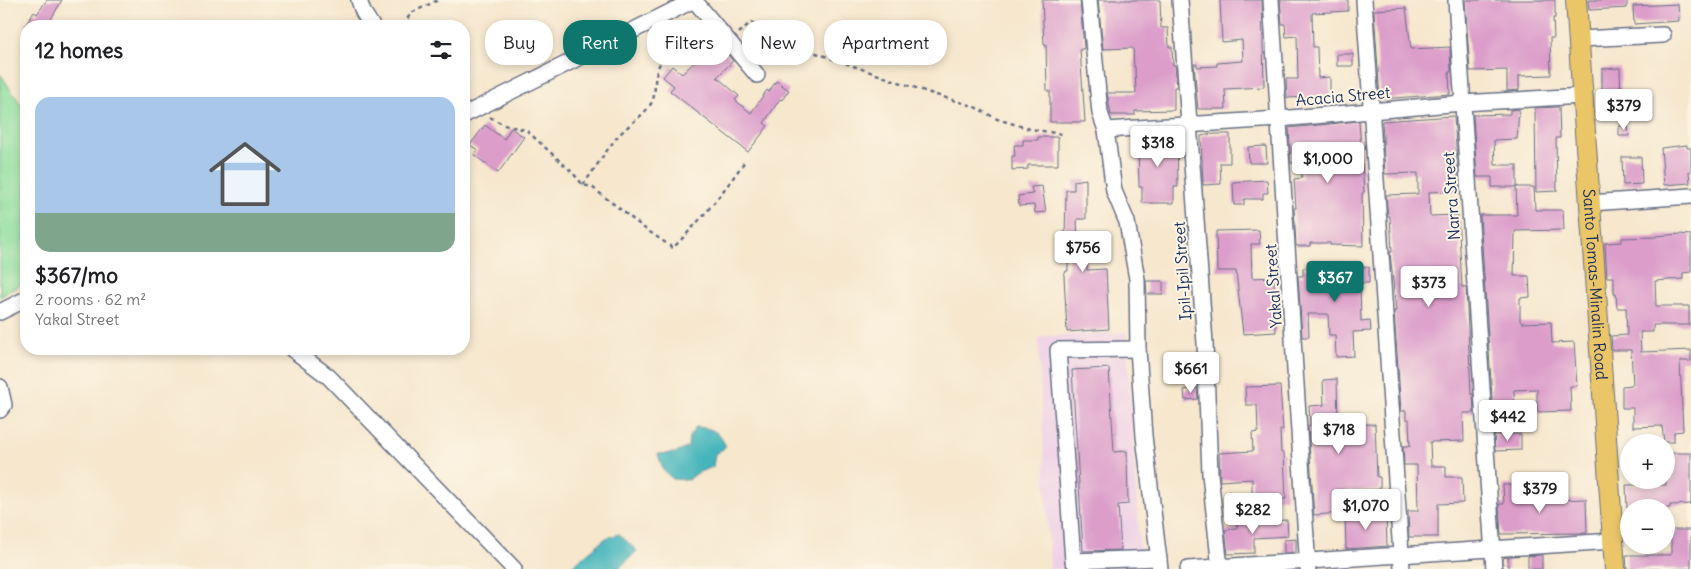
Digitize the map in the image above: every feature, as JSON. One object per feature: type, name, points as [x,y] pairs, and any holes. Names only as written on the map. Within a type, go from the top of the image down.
[{"type":"main road","name":"Santo Tomas-Minalin Road","points":[[1576,0],[1615,569]]},
{"type":"street","points":[[360,0],[363,12],[368,20]]},
{"type":"street","points":[[470,112],[694,0],[711,20]]},
{"type":"street","points":[[1089,0],[1100,113],[1106,130],[1114,191],[1127,222],[1137,280],[1138,349],[1144,436],[1160,564],[1074,561],[1058,350],[1138,349]]},
{"type":"street","name":"Ipil-Ipil Street","points":[[1180,0],[1205,343],[1210,474],[1220,568]]},
{"type":"street","name":"Yakal Street","points":[[1271,0],[1308,565]]},
{"type":"street","points":[[1364,0],[1401,562]]},
{"type":"street","name":"Narra Street","points":[[1456,0],[1494,569]]},
{"type":"street","points":[[1579,39],[1663,35]]},
{"type":"street","points":[[732,46],[757,75]]},
{"type":"street","name":"Acacia Street","points":[[1106,130],[1279,119],[1462,103],[1582,96]]},
{"type":"street","points":[[1590,203],[1691,196]]},
{"type":"street","points":[[0,312],[20,302]]},
{"type":"street","points":[[300,355],[330,377],[514,569]]},
{"type":"street","points":[[0,387],[4,404],[0,410]]},
{"type":"street","points":[[1188,569],[1401,562],[1493,549],[1613,541]]},
{"type":"path","points":[[407,20],[411,13],[438,0]]},
{"type":"path","points":[[732,39],[751,22],[782,41],[972,106],[997,119],[1030,129],[1062,134]]},
{"type":"path","points":[[582,185],[618,136],[652,102],[656,75],[660,65]]},
{"type":"path","points":[[480,107],[488,116],[504,125],[526,130],[572,172],[582,185],[592,187],[673,248],[699,222],[725,191],[745,161]]},
{"type":"shaded area","points":[[1126,332],[1141,566],[1050,569],[1038,337]]},
{"type":"green space","points":[[0,74],[20,103],[20,285],[0,297]]},
{"type":"water","points":[[696,427],[714,431],[721,437],[726,447],[715,454],[713,467],[699,472],[688,480],[673,479],[663,470],[658,454],[676,453],[688,447],[689,437]]},
{"type":"water","points":[[619,534],[637,551],[618,569],[568,569],[606,538]]},
{"type":"building","points":[[47,0],[62,0],[50,20],[29,20],[34,12],[37,14]]},
{"type":"building","points":[[1042,0],[1080,0],[1084,49],[1080,49],[1085,122],[1050,122],[1050,91],[1047,91],[1046,45],[1044,45]]},
{"type":"building","points":[[1098,0],[1160,0],[1161,28],[1168,28],[1169,47],[1172,47],[1173,65],[1175,65],[1177,87],[1174,87],[1174,110],[1135,111],[1135,115],[1111,115],[1107,93],[1136,93],[1133,48],[1103,49]]},
{"type":"building","points":[[1220,0],[1262,0],[1264,87],[1225,89],[1226,109],[1198,109],[1194,64],[1197,64],[1197,67],[1217,66],[1217,63],[1243,61],[1242,40],[1222,42]]},
{"type":"building","points":[[1280,0],[1348,0],[1348,11],[1312,13],[1313,47],[1317,47],[1318,78],[1330,77],[1330,96],[1287,98],[1286,79],[1298,79],[1297,36],[1286,37],[1285,24],[1282,24]]},
{"type":"building","points":[[1465,0],[1555,0],[1555,18],[1553,18],[1554,38],[1550,38],[1551,75],[1519,76],[1519,90],[1507,91],[1507,70],[1470,71]]},
{"type":"building","points":[[1588,0],[1627,0],[1627,8],[1589,10]]},
{"type":"building","points":[[1678,4],[1679,21],[1634,24],[1633,6]]},
{"type":"building","points":[[1406,8],[1411,49],[1450,47],[1450,94],[1380,99],[1374,10]]},
{"type":"building","points":[[1337,54],[1353,54],[1353,66],[1337,66]]},
{"type":"building","points":[[691,65],[729,65],[717,77],[739,96],[735,100],[751,113],[767,90],[769,92],[776,81],[789,90],[782,100],[780,99],[764,123],[768,126],[748,152],[670,91],[674,86],[663,77],[672,66],[682,74]]},
{"type":"building","points":[[1620,68],[1621,100],[1611,100],[1611,89],[1602,89],[1602,69]]},
{"type":"building","points":[[1559,107],[1560,138],[1556,138],[1557,191],[1536,192],[1535,108]]},
{"type":"building","points":[[1519,109],[1517,139],[1494,140],[1495,165],[1517,165],[1517,187],[1492,187],[1492,177],[1477,177],[1473,115],[1510,114],[1510,110]]},
{"type":"building","points":[[1454,116],[1459,191],[1429,192],[1430,216],[1458,215],[1462,287],[1466,287],[1471,394],[1473,394],[1474,413],[1463,413],[1464,441],[1430,442],[1431,466],[1446,466],[1446,477],[1462,477],[1463,503],[1438,504],[1438,537],[1409,537],[1408,511],[1418,511],[1417,465],[1404,465],[1403,446],[1410,446],[1409,419],[1406,419],[1406,411],[1401,411],[1394,311],[1396,311],[1390,252],[1392,252],[1390,216],[1388,216],[1386,195],[1418,194],[1418,173],[1385,174],[1382,121]]},
{"type":"building","points":[[1359,121],[1364,192],[1362,193],[1363,246],[1310,243],[1310,246],[1296,246],[1294,179],[1302,178],[1301,163],[1291,163],[1289,128]]},
{"type":"building","points":[[485,125],[504,139],[511,128],[524,137],[498,173],[474,155],[478,150],[470,145]]},
{"type":"building","points":[[1619,126],[1628,126],[1629,136],[1619,136]]},
{"type":"building","points":[[1230,134],[1230,163],[1220,163],[1221,184],[1203,185],[1201,136]]},
{"type":"building","points":[[1177,135],[1178,187],[1174,187],[1174,203],[1142,203],[1142,187],[1139,187],[1138,137]]},
{"type":"building","points":[[1038,137],[1058,137],[1058,165],[1028,165],[1028,169],[1012,170],[1012,156],[1015,156],[1014,145],[1023,145],[1023,140],[1038,140]]},
{"type":"building","points":[[1687,145],[1687,148],[1691,148],[1690,183],[1664,185],[1661,148]]},
{"type":"building","points":[[1266,146],[1267,163],[1249,163],[1248,147]]},
{"type":"building","points":[[1622,157],[1641,157],[1642,184],[1623,185]]},
{"type":"building","points":[[1086,179],[1086,219],[1077,219],[1078,247],[1087,247],[1087,270],[1106,269],[1109,329],[1067,332],[1064,276],[1066,271],[1068,271],[1068,238],[1065,238],[1066,190],[1074,190],[1074,181]]},
{"type":"building","points":[[1267,180],[1268,193],[1263,193],[1263,199],[1244,199],[1244,205],[1234,205],[1233,182]]},
{"type":"building","points":[[1042,186],[1046,212],[1035,213],[1034,205],[1019,206],[1018,196],[1033,194],[1031,187]]},
{"type":"building","points":[[1516,187],[1534,187],[1535,210],[1563,210],[1564,230],[1515,231],[1514,276],[1529,276],[1530,297],[1520,298],[1520,321],[1522,323],[1551,322],[1552,343],[1574,342],[1577,386],[1570,386],[1571,411],[1537,412],[1537,389],[1514,390],[1515,412],[1493,412],[1480,215],[1517,215]]},
{"type":"building","points":[[1259,230],[1260,244],[1251,244],[1252,278],[1274,277],[1276,332],[1243,334],[1236,271],[1217,271],[1216,231]]},
{"type":"building","points":[[1691,235],[1691,272],[1683,273],[1683,279],[1655,281],[1656,306],[1689,306],[1689,325],[1653,325],[1653,332],[1640,332],[1641,352],[1691,350],[1691,361],[1680,361],[1683,431],[1674,432],[1674,434],[1663,434],[1662,426],[1633,427],[1633,408],[1622,408],[1622,386],[1633,385],[1631,350],[1612,350],[1611,336],[1627,335],[1626,308],[1617,308],[1616,294],[1614,294],[1614,277],[1607,277],[1605,243],[1622,242],[1622,238]]},
{"type":"building","points":[[1339,267],[1369,267],[1369,283],[1360,283],[1361,321],[1370,320],[1371,331],[1353,332],[1354,356],[1336,357],[1335,335],[1329,335],[1328,314],[1308,314],[1309,337],[1302,337],[1298,276],[1303,276],[1303,268],[1339,269]]},
{"type":"building","points":[[1146,281],[1163,281],[1163,294],[1147,294]]},
{"type":"building","points":[[1109,368],[1114,452],[1127,451],[1128,504],[1118,505],[1121,550],[1083,551],[1072,370]]},
{"type":"building","points":[[1337,379],[1338,425],[1375,424],[1377,477],[1380,477],[1380,490],[1341,491],[1342,513],[1314,515],[1308,426],[1310,426],[1309,406],[1324,405],[1323,380]]},
{"type":"building","points":[[1280,386],[1283,430],[1280,430],[1281,453],[1284,453],[1286,499],[1252,499],[1252,479],[1220,481],[1219,453],[1253,451],[1252,433],[1258,432],[1257,405],[1246,405],[1245,387]]},
{"type":"building","points":[[1197,388],[1198,399],[1185,400],[1184,390]]},
{"type":"building","points":[[1521,434],[1521,450],[1495,451],[1494,435]]},
{"type":"building","points":[[1675,453],[1691,453],[1691,504],[1675,505],[1675,499],[1627,499],[1626,489],[1675,489]]},
{"type":"building","points":[[1503,485],[1525,485],[1526,501],[1586,499],[1587,533],[1501,534],[1499,504],[1504,504]]},
{"type":"building","points":[[1386,513],[1387,546],[1346,549],[1345,514]]},
{"type":"building","points":[[1287,520],[1288,536],[1254,538],[1254,553],[1228,554],[1225,530],[1237,529],[1237,522]]},
{"type":"building","points":[[1675,530],[1691,530],[1691,569],[1627,569],[1626,555],[1675,554]]},
{"type":"building","points":[[1296,539],[1296,552],[1284,553],[1284,540]]},
{"type":"building","points":[[1542,555],[1542,569],[1528,569],[1528,556]]},
{"type":"building","points":[[1508,557],[1508,569],[1503,569],[1503,558]]}]
